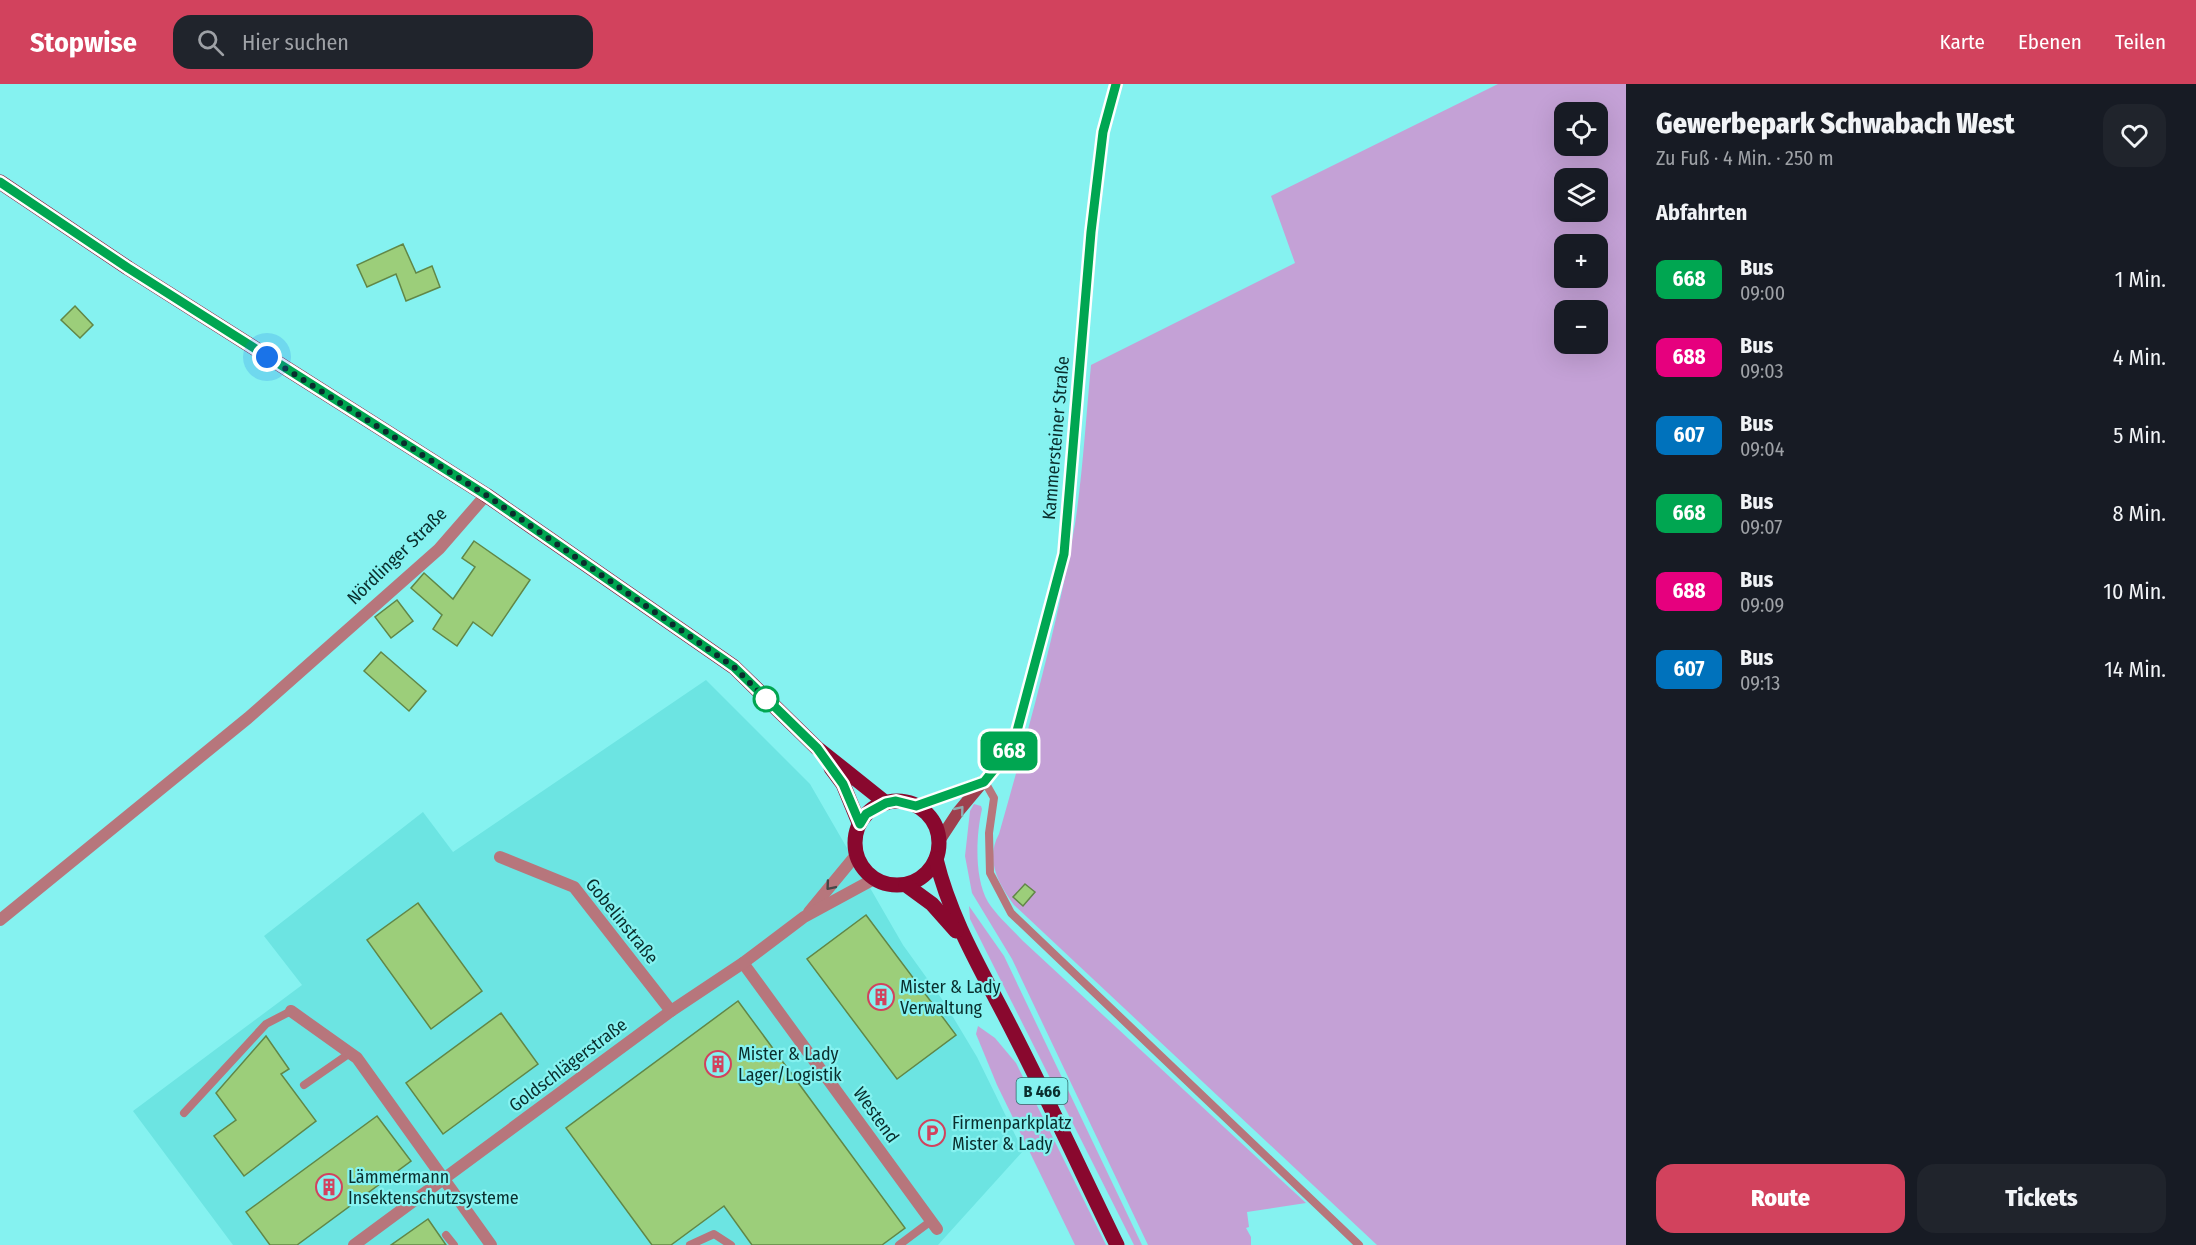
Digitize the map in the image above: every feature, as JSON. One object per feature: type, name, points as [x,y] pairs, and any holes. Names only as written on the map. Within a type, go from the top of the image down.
[{"type":"main road","points":[[0,182],[128,268],[486,495],[734,667],[817,748],[886,803]]},
{"type":"main road","points":[[817,748],[843,784],[860,824]]},
{"type":"main road","points":[[896,801],[916,806],[932,820],[939,841],[936,859],[929,871],[918,880],[906,885],[895,886],[874,879],[866,873],[856,855],[855,844],[860,824],[866,814],[886,803],[896,801]]},
{"type":"main road","name":"B 466","points":[[936,859],[942,883],[964,939],[1006,1018],[1117,1245]]},
{"type":"main road","name":"B 466","points":[[906,885],[932,904],[964,939]]},
{"type":"street","name":"Kammersteiner Straße","points":[[939,841],[958,812],[1013,746],[1064,554],[1091,232],[1103,132],[1116,84]]},
{"type":"street","name":"Nördlinger Straße","points":[[0,920],[248,718],[439,549],[486,495]]},
{"type":"street","points":[[916,806],[984,782]]},
{"type":"street","name":"Goldschlägerstraße","points":[[804,917],[856,855]]},
{"type":"street","name":"Gobelinstraße","points":[[500,857],[574,887],[671,1011]]},
{"type":"street","name":"Goldschlägerstraße","points":[[354,1245],[671,1011],[743,963],[804,917],[874,879]]},
{"type":"street","name":"Westend","points":[[743,963],[934,1225]]},
{"type":"street","points":[[291,1011],[357,1058],[490,1245]]},
{"type":"lane","points":[[984,782],[994,798],[989,833],[990,873],[1011,913],[1359,1245]]},
{"type":"lane","points":[[184,1113],[266,1024],[291,1011]]},
{"type":"lane","points":[[304,1085],[350,1053]]},
{"type":"lane","points":[[899,1245],[934,1225]]},
{"type":"lane","points":[[690,1245],[703,1237],[714,1234],[731,1245]]},
{"type":"lane","points":[[446,1235],[454,1245]]},
{"type":"shaded area","points":[[1498,84],[1626,84],[1626,1245],[1377,1245],[1014,905],[995,871],[993,853],[995,843],[1021,757],[1068,563],[1080,484],[1091,365],[1295,263],[1271,196]]},
{"type":"shaded area","points":[[706,680],[810,784],[903,945],[944,1002],[977,1057],[1023,1151],[938,1245],[233,1245],[133,1111],[302,985],[264,936],[423,812],[453,852]]},
{"type":"shaded area","points":[[974,804],[981,806],[982,809],[978,831],[980,881],[988,902],[996,912],[1023,941],[1306,1203],[1247,1212],[1249,1227],[1246,1228],[1251,1237],[1251,1245],[1148,1245],[1012,959],[972,893],[965,856],[970,811]]},
{"type":"shaded area","points":[[969,906],[1004,956],[1142,1245],[1134,1245],[970,919]]},
{"type":"shaded area","points":[[978,1026],[995,1038],[1016,1063],[1106,1245],[1075,1245],[997,1085],[976,1034]]},
{"type":"building","points":[[403,244],[416,273],[432,266],[440,287],[406,301],[396,274],[367,287],[357,265]]},
{"type":"building","points":[[75,306],[93,325],[80,338],[61,320]]},
{"type":"building","points":[[474,541],[530,580],[492,636],[473,622],[457,646],[433,629],[442,615],[411,588],[424,573],[453,599],[475,567],[462,558]]},
{"type":"building","points":[[397,600],[413,621],[391,638],[375,617]]},
{"type":"building","points":[[381,652],[426,691],[409,711],[364,671]]},
{"type":"building","points":[[1025,884],[1035,892],[1023,906],[1013,897]]},
{"type":"building","points":[[418,903],[482,991],[431,1029],[367,940]]},
{"type":"building","name":"Mister & Lady Verwaltung","points":[[866,915],[956,1035],[897,1079],[807,959]]},
{"type":"building","name":"Mister & Lady Lager/Logistik","points":[[738,1001],[905,1228],[882,1245],[752,1245],[724,1206],[671,1245],[652,1245],[566,1128]]},
{"type":"building","points":[[501,1013],[538,1064],[443,1134],[406,1083]]},
{"type":"building","points":[[266,1036],[289,1069],[281,1074],[316,1121],[244,1176],[214,1136],[236,1120],[216,1093]]},
{"type":"building","name":"Lämmermann Insektenschutzsysteme","points":[[377,1116],[411,1161],[297,1245],[270,1245],[246,1212]]},
{"type":"building","points":[[428,1219],[446,1245],[391,1245]]},
{"type":"bus line","name":"668","points":[[0,182],[128,268],[486,495],[734,667],[817,748],[843,784],[860,824],[866,814],[886,803],[906,802],[916,806],[984,782],[1013,746],[1024,714],[1064,554],[1070,504],[1091,232],[1103,132],[1116,84]]},
{"type":"place","name":"Mister & Lady Verwaltung","points":[[881,997]]},
{"type":"place","name":"Mister & Lady Lager/Logistik","points":[[718,1064]]},
{"type":"place","name":"Firmenparkplatz Mister & Lady","points":[[932,1133]]},
{"type":"place","name":"Lämmermann Insektenschutzsysteme","points":[[329,1187]]},
{"type":"route","points":[[267,357],[486,495],[734,667],[766,699]]}]
